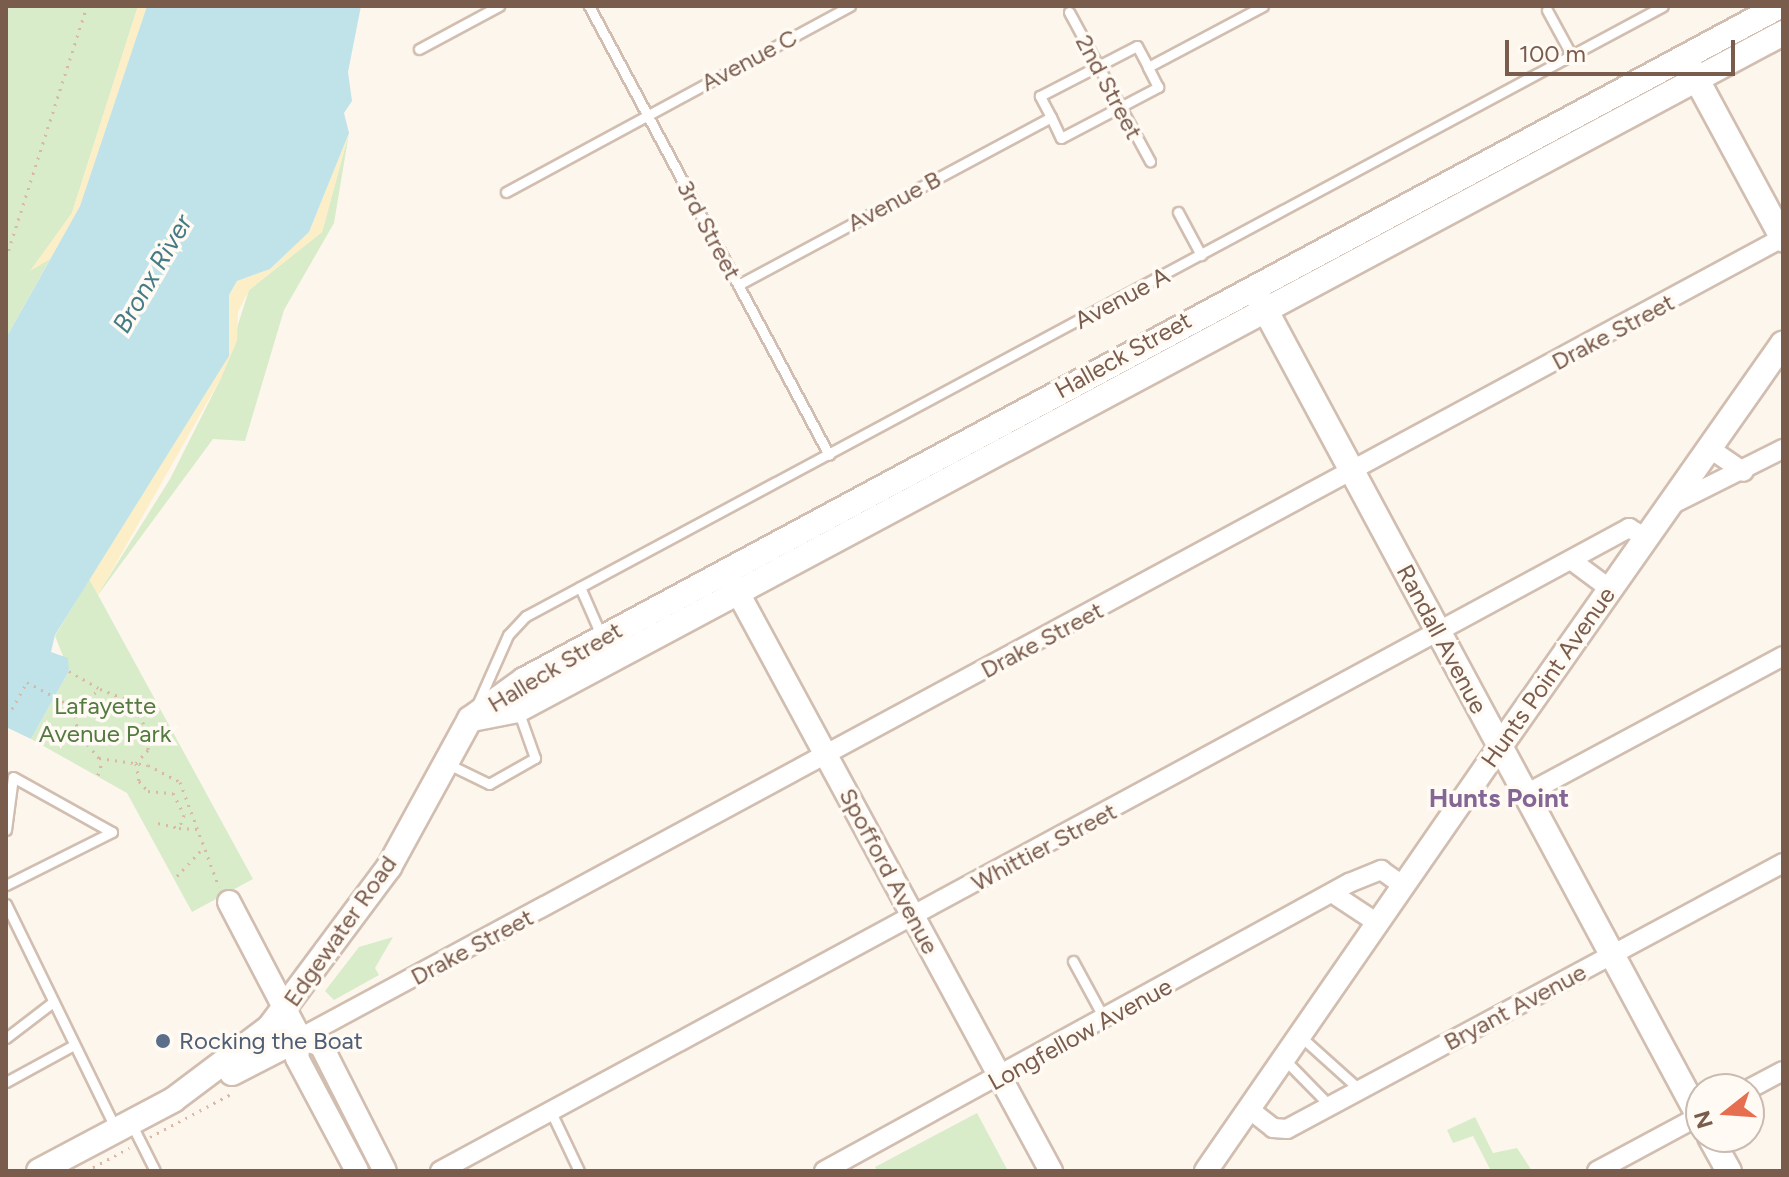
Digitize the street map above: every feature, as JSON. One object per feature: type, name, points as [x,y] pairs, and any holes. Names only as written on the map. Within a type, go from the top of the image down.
[{"type":"main road","name":"Halleck Street","points":[[470,719],[518,710],[732,582],[1252,286],[1780,6]]},
{"type":"main road","name":"Halleck Street","points":[[470,719],[602,638],[732,582],[1266,312],[1783,33]]},
{"type":"main road","points":[[1685,58],[1783,238]]},
{"type":"main road","name":"Randall Avenue","points":[[1252,286],[1685,1089]]},
{"type":"main road","name":"Hunts Point Avenue","points":[[1500,746],[1783,343]]},
{"type":"main road","name":"Edgewater Road","points":[[39,1171],[129,1131],[195,1084],[285,1009],[389,867],[470,719]]},
{"type":"main road","points":[[195,1084],[300,1038]]},
{"type":"main road","name":"Randall Avenue","points":[[1719,1153],[1729,1171]]},
{"type":"street","name":"Drake Street","points":[[300,1038],[1353,473],[1783,238]]},
{"type":"street","points":[[1709,448],[1744,472]]},
{"type":"street","points":[[1667,507],[1744,472],[1783,449]]},
{"type":"street","name":"Whittier Street","points":[[440,1171],[1440,635],[1629,528],[1646,538]]},
{"type":"street","points":[[1571,560],[1610,589]]},
{"type":"street","name":"Spofford Avenue","points":[[732,582],[1051,1171]]},
{"type":"street","points":[[1526,794],[1783,656]]},
{"type":"street","name":"Hunts Point Avenue","points":[[1206,1170],[1401,884],[1500,746]]},
{"type":"street","name":"Bryant Avenue","points":[[1249,1109],[1280,1130],[1783,863]]},
{"type":"street","name":"Longfellow Avenue","points":[[824,1171],[1381,870],[1401,884]]},
{"type":"street","points":[[1335,895],[1376,922]]},
{"type":"street","points":[[229,902],[300,1038],[297,1058],[357,1171]]},
{"type":"street","points":[[300,1038],[321,1045],[385,1171]]},
{"type":"street","points":[[1765,1081],[1783,1071]]},
{"type":"street","points":[[1597,1171],[1685,1130]]},
{"type":"lane","points":[[419,49],[499,6]]},
{"type":"lane","name":"3rd Street","points":[[589,6],[829,455]]},
{"type":"lane","name":"Avenue C","points":[[506,192],[850,6]]},
{"type":"lane","points":[[1148,67],[1263,6]]},
{"type":"lane","name":"Avenue A","points":[[470,719],[518,623],[1663,6]]},
{"type":"lane","points":[[1547,10],[1572,56]]},
{"type":"lane","name":"2nd Street","points":[[1069,12],[1150,161]]},
{"type":"lane","points":[[1137,46],[1158,87],[1061,138],[1040,96],[1098,66],[1137,46]]},
{"type":"lane","name":"Avenue B","points":[[738,285],[1051,117]]},
{"type":"lane","points":[[1178,212],[1201,255]]},
{"type":"lane","points":[[580,587],[602,638]]},
{"type":"lane","points":[[446,763],[489,784],[535,758],[518,710]]},
{"type":"lane","points":[[6,830],[13,777],[112,832],[6,885]]},
{"type":"lane","points":[[6,904],[74,1045],[155,1171]]},
{"type":"lane","points":[[1073,961],[1105,1020]]},
{"type":"lane","points":[[6,1038],[53,1002]]},
{"type":"lane","points":[[1299,1035],[1360,1090]]},
{"type":"lane","points":[[6,1082],[74,1045]]},
{"type":"lane","points":[[1283,1058],[1330,1106]]},
{"type":"lane","points":[[551,1112],[579,1171]]},
{"type":"path","points":[[6,258],[87,6]]},
{"type":"path","points":[[69,671],[100,689],[126,697],[143,716],[148,750],[136,763]]},
{"type":"path","points":[[12,709],[27,682],[75,708]]},
{"type":"path","points":[[75,708],[100,689]]},
{"type":"path","points":[[75,708],[77,732],[103,760],[136,763],[180,782],[198,829],[201,849],[229,902]]},
{"type":"path","points":[[98,775],[103,760]]},
{"type":"path","points":[[136,763],[146,790],[170,792],[180,802],[179,828]]},
{"type":"path","points":[[158,823],[198,829]]},
{"type":"path","points":[[177,876],[201,849]]},
{"type":"path","points":[[86,1171],[129,1131],[234,1092]]},
{"type":"green space","points":[[6,6],[138,6],[72,213],[32,269],[50,259],[6,338]]},
{"type":"green space","name":"Lafayette Avenue Park","points":[[349,133],[334,223],[284,310],[245,441],[213,439],[98,595],[253,879],[192,912],[127,793],[31,739],[69,671],[55,636],[89,579],[98,594],[170,479],[221,378],[249,290],[322,232]]},
{"type":"green space","points":[[393,937],[375,968],[379,975],[334,1000],[325,991],[359,947]]},
{"type":"green space","points":[[977,1113],[1008,1171],[877,1171],[875,1167]]},
{"type":"green space","points":[[1475,1117],[1493,1153],[1517,1148],[1532,1171],[1491,1171],[1473,1136],[1453,1143],[1447,1130]]},
{"type":"sand","points":[[138,6],[147,6],[80,206],[50,259],[30,271],[72,213]]},
{"type":"sand","points":[[349,133],[322,232],[249,290],[238,312],[237,341],[221,378],[98,595],[89,579],[229,356],[229,295],[237,281],[270,269],[309,232]]},
{"type":"water","name":"Bronx River","points":[[147,6],[361,6],[348,72],[352,101],[344,113],[349,133],[309,232],[270,269],[237,281],[229,295],[229,356],[55,635],[51,652],[68,658],[69,671],[31,739],[6,727],[6,338],[80,206]]},
{"type":"place","name":"Rocking the Boat","points":[[163,1041]]},
{"type":"district","name":"Hunts Point","points":[[1499,799]]}]
